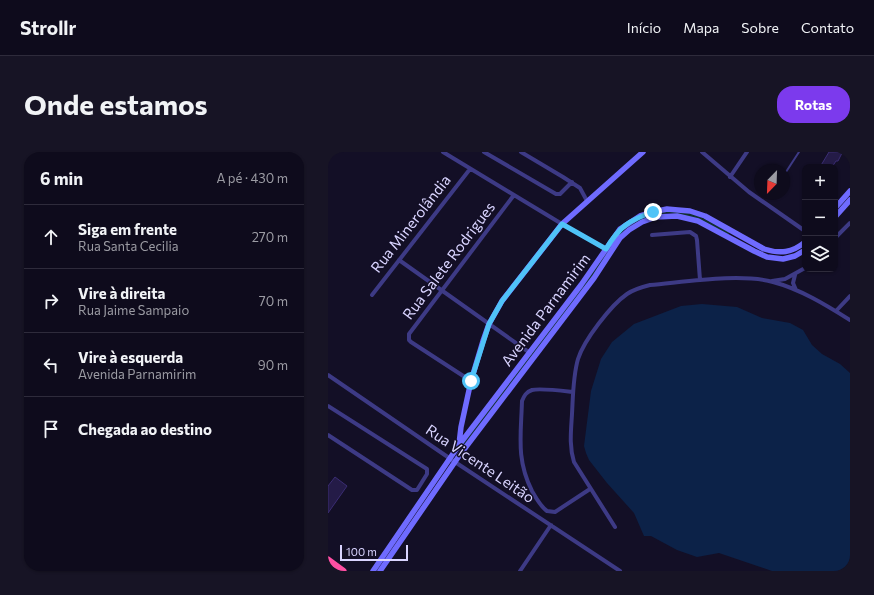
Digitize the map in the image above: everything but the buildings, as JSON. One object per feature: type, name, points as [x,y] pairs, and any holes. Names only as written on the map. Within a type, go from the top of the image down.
[{"type":"highway","points":[[328,560],[340,569]]},
{"type":"street","points":[[443,152],[606,249]]},
{"type":"street","points":[[484,152],[556,194],[560,194],[572,182]]},
{"type":"street","points":[[521,152],[572,182],[582,191],[587,201]]},
{"type":"street","points":[[458,456],[461,427],[471,381],[489,324],[502,301],[562,224],[643,152]]},
{"type":"street","points":[[702,152],[730,177],[802,229]]},
{"type":"street","points":[[730,177],[747,152]]},
{"type":"street","name":"Rua Minerolândia","points":[[372,295],[470,168]]},
{"type":"street","points":[[838,205],[850,191]]},
{"type":"street","name":"Rua Salete Rodrigues","points":[[471,381],[409,340],[409,334],[514,195]]},
{"type":"street","points":[[838,213],[850,200]]},
{"type":"street","name":"Avenida Parnamirim","points":[[373,571],[399,539],[452,460],[459,445],[581,285],[620,229],[640,216],[653,212],[667,210],[690,211],[704,216],[764,249],[774,252],[791,251],[802,244]]},
{"type":"street","name":"Avenida Parnamirim","points":[[380,571],[428,490],[452,460],[458,456],[594,278],[620,238],[629,230],[649,219],[663,216],[677,216],[698,221],[761,254],[774,258],[790,258],[802,252]]},
{"type":"street","points":[[837,236],[850,223]]},
{"type":"street","points":[[652,235],[690,232],[694,234],[697,240],[700,280]]},
{"type":"street","points":[[733,240],[736,234]]},
{"type":"street","points":[[399,260],[530,353]]},
{"type":"street","points":[[772,281],[785,279],[802,270]]},
{"type":"street","points":[[795,275],[793,283],[797,290]]},
{"type":"street","points":[[615,527],[590,490],[574,462],[570,442],[573,392],[578,359],[583,346],[591,333],[619,300],[634,290],[650,285],[700,280],[746,278],[772,281],[797,290],[850,320]]},
{"type":"street","points":[[836,311],[850,296]]},
{"type":"street","name":"Rua Vicente Leitão","points":[[328,376],[620,571]]},
{"type":"street","points":[[573,392],[534,390],[527,393],[522,401],[520,453],[526,477],[536,498],[547,511],[555,512],[590,490]]},
{"type":"street","points":[[328,406],[427,469],[427,474],[420,486],[416,490],[412,490],[328,435]]},
{"type":"street","points":[[420,486],[428,490]]},
{"type":"street","points":[[520,571],[551,525]]},
{"type":"street","points":[[340,569],[348,571]]},
{"type":"lane","points":[[790,166],[799,152]]},
{"type":"green space","points":[[668,211],[696,215],[730,232],[728,235],[678,214],[668,213],[655,215],[642,220],[625,230],[640,218]]},
{"type":"green space","points":[[624,230],[617,238],[599,268],[464,445],[463,443],[615,237]]},
{"type":"water","points":[[702,304],[737,307],[762,318],[790,323],[803,330],[812,345],[822,354],[840,364],[850,373],[850,571],[772,571],[719,553],[697,557],[677,550],[651,536],[644,536],[634,513],[589,460],[584,446],[591,391],[601,359],[612,342],[634,324],[681,306]]},
{"type":"route","points":[[471,381],[489,324],[502,301],[562,224],[606,249],[620,229],[640,216],[653,212]]}]
